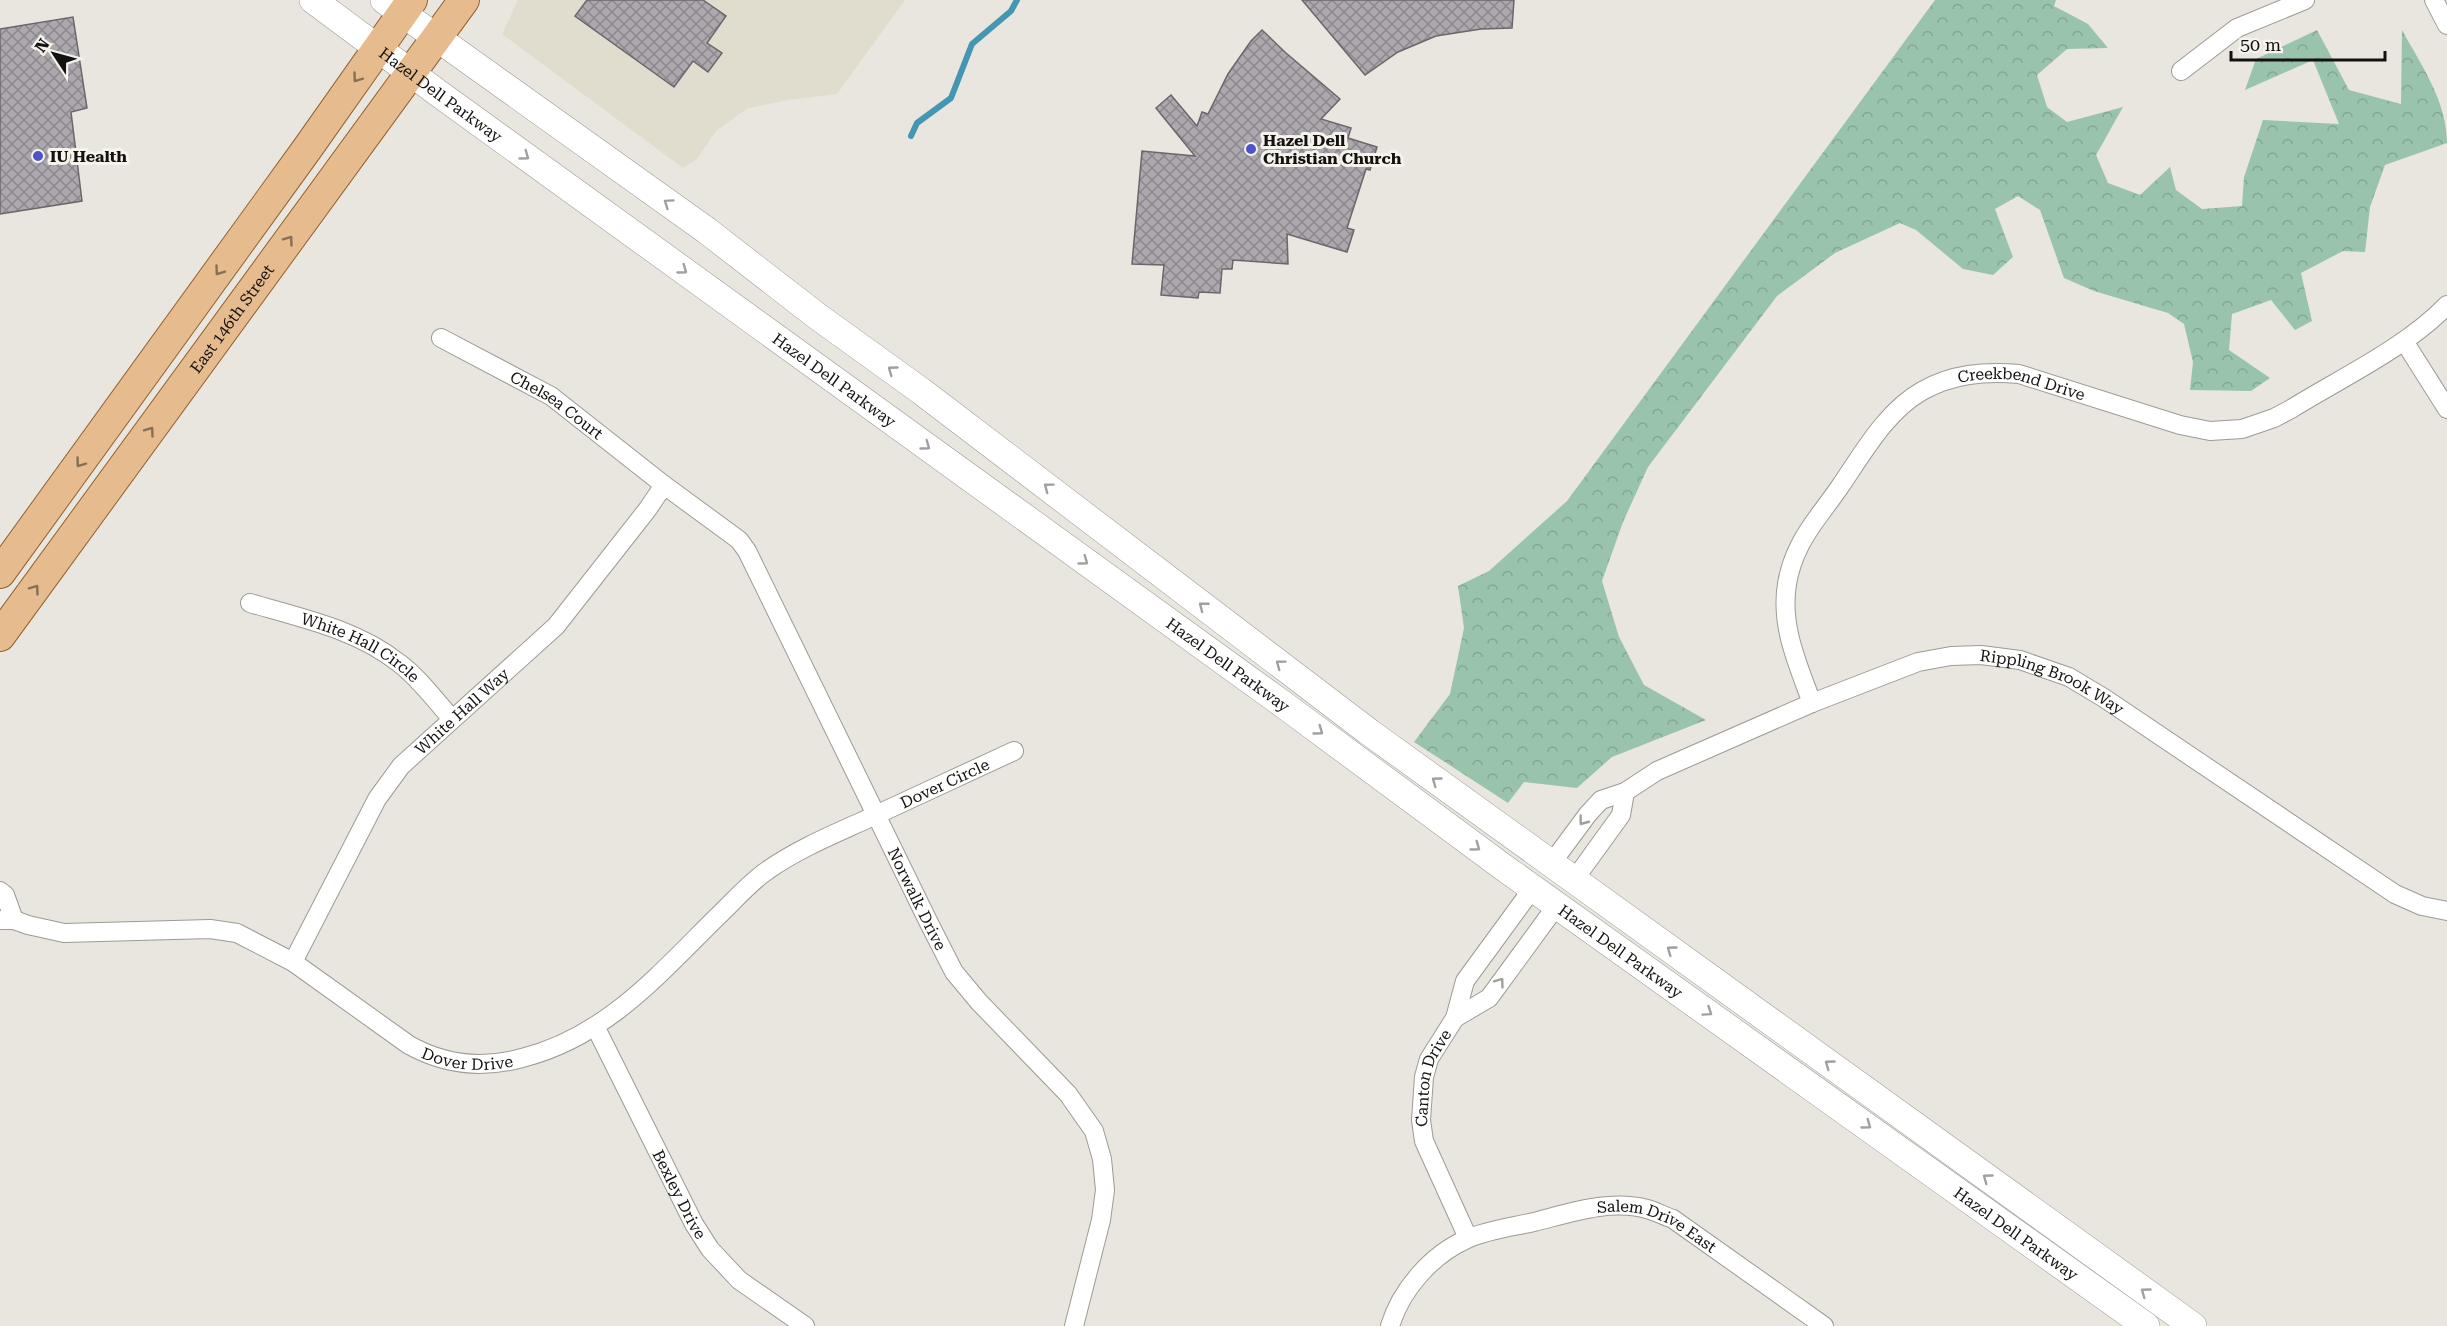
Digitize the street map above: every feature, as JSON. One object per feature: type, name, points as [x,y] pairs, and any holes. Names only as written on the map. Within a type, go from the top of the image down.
[{"type":"main road","name":"Hazel Dell Parkway","points":[[313,0],[1533,888],[2146,1326]]},
{"type":"main road","name":"East 146th Street","points":[[0,636],[464,0]]},
{"type":"main road","name":"Hazel Dell Parkway","points":[[400,4],[437,37],[706,230],[1369,732],[2193,1326]]},
{"type":"main road","points":[[0,573],[379,49],[400,4]]},
{"type":"street","points":[[2181,71],[2237,28],[2305,0]]},
{"type":"street","points":[[2434,0],[2447,25]]},
{"type":"street","name":"Creekbend Drive","points":[[1812,703],[1786,625],[1785,605],[1789,573],[1806,534],[1874,439],[1895,413],[1919,393],[1963,375],[1994,372],[2019,374],[2180,425],[2210,431],[2242,429],[2274,418],[2404,340],[2423,327],[2447,305]]},
{"type":"street","name":"Chelsea Court","points":[[441,338],[551,396],[664,485]]},
{"type":"street","points":[[2404,340],[2447,409]]},
{"type":"street","name":"White Hall Way","points":[[294,962],[377,799],[401,766],[556,626],[664,485]]},
{"type":"street","name":"Norwalk Drive","points":[[664,485],[738,540],[747,551],[954,972],[979,1002],[1068,1094],[1094,1131],[1102,1159],[1105,1190],[1101,1220],[1074,1326]]},
{"type":"street","name":"White Hall Circle","points":[[250,603],[323,624],[366,641],[399,663],[452,719]]},
{"type":"street","name":"Rippling Brook Way","points":[[1551,864],[1601,800],[1625,792],[1657,771],[1812,703],[1898,669],[1934,659],[1981,656],[2034,663],[2087,687],[2395,894],[2422,906],[2447,911]]},
{"type":"street","name":"Dover Circle","points":[[876,815],[1014,751]]},
{"type":"street","points":[[1574,880],[1621,815],[1625,792]]},
{"type":"street","name":"Dover Drive","points":[[0,891],[5,895],[7,920],[64,933],[210,928],[237,933],[294,962],[409,1045],[429,1056],[479,1065],[504,1063],[536,1055],[596,1029],[635,998],[767,871],[810,846],[876,815]]},
{"type":"street","name":"Canton Drive","points":[[1468,1238],[1424,1141],[1421,1120],[1424,1077],[1430,1059],[1455,1018],[1465,981],[1533,888]]},
{"type":"street","name":"Canton Drive","points":[[1455,1018],[1489,998],[1557,905]]},
{"type":"street","name":"Bexley Drive","points":[[596,1029],[694,1224],[710,1249],[739,1280],[805,1326]]},
{"type":"street","name":"Salem Drive East","points":[[1390,1326],[1395,1307],[1417,1278],[1445,1251],[1468,1238],[1592,1207],[1646,1209],[1672,1219],[1824,1326]]},
{"type":"shaded area","points":[[518,0],[905,0],[837,94],[748,108],[716,131],[697,159],[683,168],[502,34]]},
{"type":"green space","points":[[1935,0],[2056,0],[2054,6],[2088,24],[2108,48],[2067,49],[2037,75],[2047,107],[2067,122],[2123,107],[2096,155],[2108,183],[2140,195],[2170,167],[2176,190],[2202,209],[2242,206],[2244,177],[2263,120],[2339,124],[2313,60],[2245,90],[2256,59],[2317,30],[2349,90],[2401,104],[2402,30],[2438,98],[2446,128],[2447,143],[2385,165],[2370,207],[2365,252],[2343,251],[2301,273],[2312,321],[2295,330],[2271,300],[2232,314],[2229,350],[2270,378],[2251,391],[2190,390],[2193,362],[2184,324],[2168,313],[2094,291],[2064,278],[2040,210],[2018,196],[1995,209],[2013,257],[1993,275],[1963,269],[1916,230],[1900,223],[1835,253],[1777,296],[1648,467],[1623,522],[1602,581],[1619,637],[1644,685],[1706,720],[1612,757],[1577,788],[1524,782],[1508,803],[1414,742],[1450,694],[1464,628],[1458,586],[1489,571],[1567,501]]},
{"type":"building","points":[[587,0],[703,0],[726,16],[707,43],[722,53],[708,72],[693,61],[674,87],[575,16]]},
{"type":"building","points":[[1302,0],[1514,0],[1512,28],[1481,29],[1436,36],[1398,52],[1365,75]]},
{"type":"building","name":"IU Health","points":[[73,17],[87,108],[71,112],[82,201],[0,214],[0,29]]},
{"type":"building","name":"Hazel Dell Christian Church","points":[[1262,30],[1340,99],[1321,119],[1351,128],[1348,138],[1377,147],[1370,170],[1366,169],[1347,228],[1354,230],[1347,252],[1287,234],[1288,264],[1233,260],[1232,269],[1222,269],[1220,293],[1199,292],[1198,298],[1161,295],[1164,265],[1132,264],[1142,151],[1195,156],[1156,108],[1171,95],[1197,126],[1202,112],[1208,114],[1228,74],[1251,41]]},
{"type":"waterway","points":[[911,136],[917,123],[951,98],[972,44],[1011,11],[1017,0]]},
{"type":"place","name":"Hazel Dell Christian Church","points":[[1251,149]]},
{"type":"place","name":"IU Health","points":[[38,156]]}]
